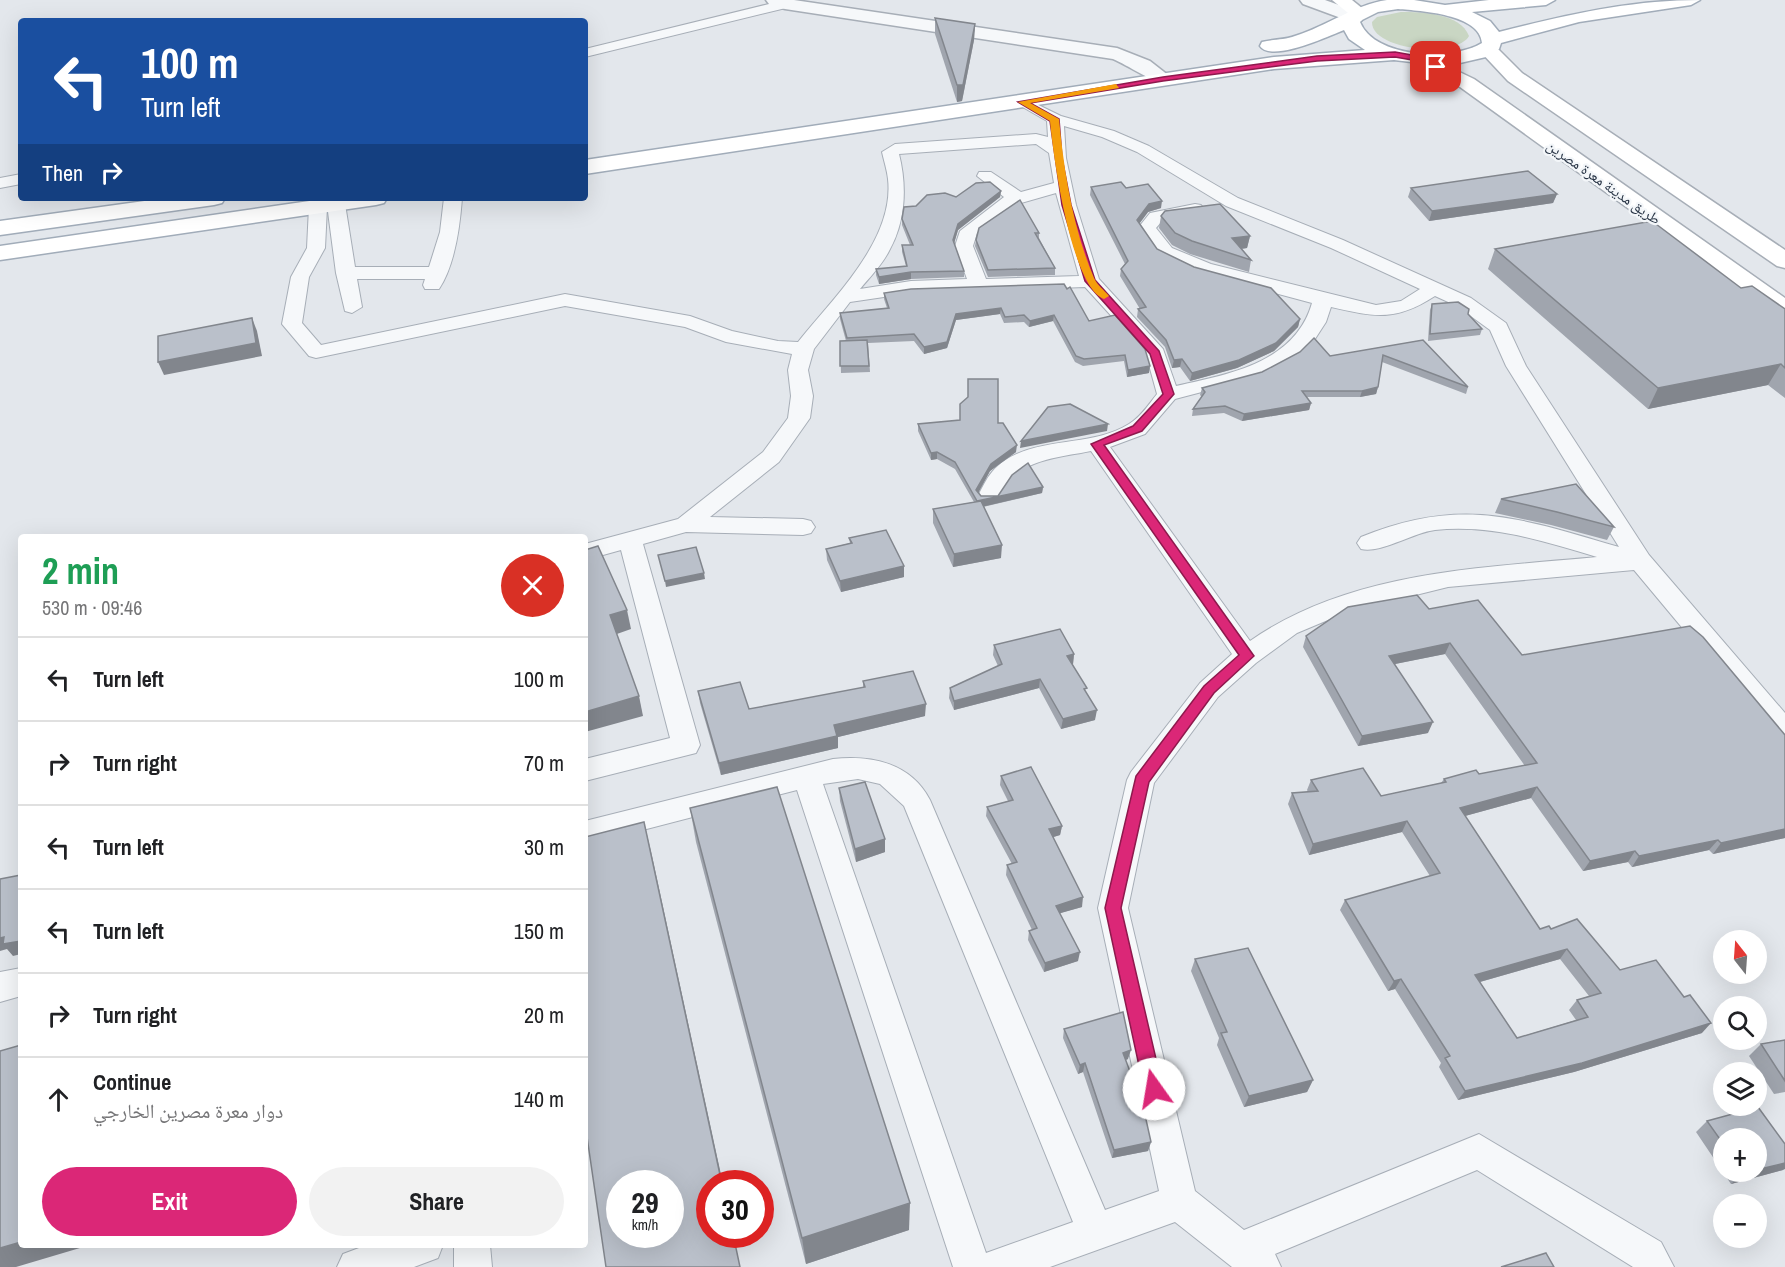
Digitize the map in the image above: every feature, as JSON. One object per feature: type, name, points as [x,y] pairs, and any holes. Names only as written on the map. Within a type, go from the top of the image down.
[{"type":"main road","points":[[1341,0],[1355,17]]},
{"type":"main road","points":[[780,118],[1297,42],[1381,6],[1412,2],[1445,9],[1546,0]]},
{"type":"main road","points":[[1355,17],[1350,28],[1358,38],[1395,54],[1420,59],[1460,58],[1490,44],[1578,17],[1691,0]]},
{"type":"main road","name":"طريق مدينة معرة مصرين","points":[[1445,9],[1479,22],[1490,31],[1490,44],[1515,77],[1785,261]]},
{"type":"main road","points":[[588,167],[1274,63],[1395,54]]},
{"type":"main road","name":"طريق مدينة معرة مصرين","points":[[1420,59],[1467,83],[1785,310]]},
{"type":"main road","points":[[0,228],[193,201]]},
{"type":"main road","points":[[0,253],[355,201]]},
{"type":"street","points":[[1309,0],[1355,17]]},
{"type":"street","points":[[588,52],[780,2],[1105,52],[1143,65],[1163,79]]},
{"type":"street","points":[[1022,102],[1054,119],[1143,149],[1232,202],[1336,244],[1464,302],[1499,327],[1516,366],[1640,561],[1785,732]]},
{"type":"street","points":[[1054,119],[1063,186],[1090,281],[1156,353],[1168,394]]},
{"type":"street","points":[[686,524],[771,457],[799,418],[802,396],[798,370],[804,348],[881,250],[895,206],[897,180],[890,153],[895,149],[1036,139],[1047,142],[1057,151]]},
{"type":"street","points":[[985,176],[1016,197]]},
{"type":"street","points":[[0,183],[18,180]]},
{"type":"street","points":[[979,286],[964,246],[965,238],[976,224],[1016,197],[1063,186]]},
{"type":"street","points":[[345,273],[434,279],[452,221],[453,201]]},
{"type":"street","points":[[1232,202],[1156,217],[1147,228],[1166,252],[1204,268],[1323,300],[1376,311],[1391,310],[1408,305],[1432,289]]},
{"type":"street","points":[[327,205],[316,248],[300,277],[292,324],[316,352],[565,300],[690,322],[726,336],[778,347],[804,348]]},
{"type":"street","points":[[327,205],[352,307]]},
{"type":"street","points":[[844,297],[911,287],[1090,281]]},
{"type":"street","points":[[989,496],[1001,475],[1016,464],[1045,453],[1097,444],[1137,429],[1168,394],[1246,376],[1280,359],[1304,341],[1316,322],[1323,300]]},
{"type":"street","points":[[1097,444],[1247,656]]},
{"type":"street","points":[[1369,543],[1402,528],[1424,523],[1472,519],[1514,525],[1640,561]]},
{"type":"street","points":[[588,551],[686,524],[803,527]]},
{"type":"street","points":[[588,769],[686,745],[630,540]]},
{"type":"street","points":[[1640,561],[1448,579],[1340,605],[1288,627],[1247,656],[1209,690],[1141,780],[1113,908],[1179,1202],[1251,1259],[1479,1151],[1648,1255],[1655,1267]]},
{"type":"street","points":[[588,832],[852,767],[871,769],[900,781],[916,800],[1096,1232]]},
{"type":"street","points":[[807,777],[972,1267]]},
{"type":"street","points":[[0,987],[18,983]]},
{"type":"street","points":[[998,1267],[1179,1202]]},
{"type":"street","points":[[356,1267],[416,1248]]},
{"type":"street","points":[[472,1248],[473,1267]]},
{"type":"green space","points":[[1401,12],[1440,15],[1449,18],[1464,28],[1469,36],[1461,43],[1432,49],[1399,45],[1375,32],[1372,22],[1377,17]]},
{"type":"building","points":[[935,18],[975,24],[963,85],[957,85]]},
{"type":"building","points":[[1528,171],[1557,194],[1432,211],[1411,188]]},
{"type":"building","points":[[990,182],[1001,191],[958,224],[953,240],[964,271],[911,272],[879,277],[876,269],[907,266],[902,245],[913,245],[902,219],[904,207],[916,206],[927,195],[945,193],[956,197],[976,183]]},
{"type":"building","points":[[1121,182],[1126,188],[1148,184],[1162,201],[1149,204],[1137,220],[1157,249],[1194,267],[1271,288],[1300,319],[1276,343],[1239,360],[1192,373],[1182,359],[1174,360],[1166,340],[1138,309],[1146,307],[1121,269],[1128,261],[1091,187]]},
{"type":"building","points":[[1020,200],[1055,268],[988,270],[976,240],[979,228]]},
{"type":"building","points":[[1220,204],[1250,236],[1232,238],[1251,260],[1192,241],[1175,233],[1161,216],[1165,211]]},
{"type":"building","points":[[1652,221],[1741,288],[1752,286],[1785,309],[1785,368],[1781,364],[1658,388],[1495,249]]},
{"type":"building","points":[[1064,284],[1067,289],[1070,287],[1089,321],[1115,315],[1145,349],[1150,366],[1128,370],[1125,355],[1084,359],[1076,356],[1054,315],[1030,321],[1024,315],[1005,317],[1001,308],[956,314],[947,342],[924,347],[914,334],[847,338],[840,313],[889,308],[884,293],[911,289]]},
{"type":"building","points":[[1458,302],[1469,309],[1468,314],[1482,329],[1430,334],[1432,304]]},
{"type":"building","points":[[252,318],[256,343],[158,362],[158,336]]},
{"type":"building","points":[[1314,338],[1330,356],[1423,340],[1468,387],[1383,355],[1378,387],[1362,391],[1302,391],[1311,403],[1244,414],[1225,406],[1193,409],[1205,392],[1202,388],[1262,372],[1300,352]]},
{"type":"building","points":[[867,340],[869,366],[840,366],[840,341]]},
{"type":"building","points":[[968,379],[998,379],[998,423],[1003,423],[1017,445],[991,464],[976,490],[981,496],[998,496],[1012,475],[1028,463],[1043,487],[977,501],[955,462],[937,452],[931,453],[918,424],[960,420],[960,404],[968,397]]},
{"type":"building","points":[[1070,404],[1108,424],[1021,441],[1048,407]]},
{"type":"building","points":[[1576,484],[1614,527],[1501,499]]},
{"type":"building","points":[[981,501],[1002,545],[954,554],[933,509]]},
{"type":"building","points":[[886,530],[904,566],[840,581],[826,549],[852,543],[849,538]]},
{"type":"building","points":[[598,546],[627,610],[610,615],[639,696],[588,711],[588,549]]},
{"type":"building","points":[[696,547],[704,573],[665,581],[658,555]]},
{"type":"building","points":[[1417,595],[1429,609],[1478,600],[1522,655],[1690,626],[1703,637],[1785,735],[1785,829],[1721,843],[1718,840],[1639,856],[1635,851],[1590,861],[1537,787],[1460,808],[1540,929],[1549,926],[1551,929],[1577,919],[1620,970],[1656,960],[1684,997],[1690,995],[1711,1023],[1582,1063],[1465,1091],[1445,1058],[1450,1056],[1401,979],[1394,981],[1345,900],[1440,873],[1407,821],[1313,844],[1292,793],[1318,791],[1311,780],[1363,768],[1381,796],[1446,782],[1444,779],[1476,770],[1479,774],[1537,763],[1450,643],[1389,656],[1433,722],[1362,736],[1306,636],[1348,607]],"holes":[[[1567,949],[1601,993],[1577,1000],[1588,1017],[1517,1038],[1475,975]]]},
{"type":"building","points":[[1060,629],[1074,654],[1067,656],[1087,688],[1084,689],[1097,710],[1063,719],[1040,679],[954,701],[950,688],[1002,664],[994,645]]},
{"type":"building","points":[[913,671],[926,704],[834,725],[837,736],[719,763],[698,691],[740,682],[749,709],[865,687],[863,681]]},
{"type":"building","points":[[1031,767],[1062,826],[1049,829],[1083,897],[1056,906],[1080,952],[1045,963],[1029,931],[1037,928],[1007,865],[1017,862],[987,807],[1013,800],[1001,776]]},
{"type":"building","points":[[865,782],[885,839],[855,849],[839,788]]},
{"type":"building","points":[[777,787],[910,1203],[802,1238],[690,808]]},
{"type":"building","points":[[644,822],[719,1170],[696,1170],[696,1248],[736,1248],[740,1267],[606,1267],[588,1144],[588,836]]},
{"type":"building","points":[[18,876],[18,942],[3,944],[4,937],[0,938],[0,879]]},
{"type":"building","points":[[1248,948],[1313,1080],[1249,1096],[1221,1033],[1227,1032],[1195,959]]},
{"type":"building","points":[[1123,1012],[1131,1050],[1123,1053],[1143,1106],[1151,1142],[1114,1150],[1085,1063],[1080,1065],[1064,1029]]},
{"type":"building","points":[[1785,1040],[1785,1081],[1765,1050],[1767,1050],[1767,1043]]},
{"type":"building","points":[[18,1046],[18,1243],[0,1248],[0,1051]]},
{"type":"building","points":[[1725,1116],[1765,1116],[1785,1144],[1785,1163],[1767,1167],[1767,1128],[1713,1129],[1707,1121]]},
{"type":"building","points":[[1546,1253],[1554,1267],[1501,1267]]},
{"type":"slow traffic","points":[[1104,296],[1090,281],[1071,220],[1058,158],[1054,119],[1022,102],[1116,87]]},
{"type":"route","points":[[1154,1089],[1113,908],[1141,780],[1209,690],[1247,656],[1097,444],[1137,429],[1168,394],[1156,353],[1090,281],[1067,205],[1058,158],[1054,119],[1022,102],[1163,79],[1317,58],[1395,54],[1420,59],[1436,67]]}]
